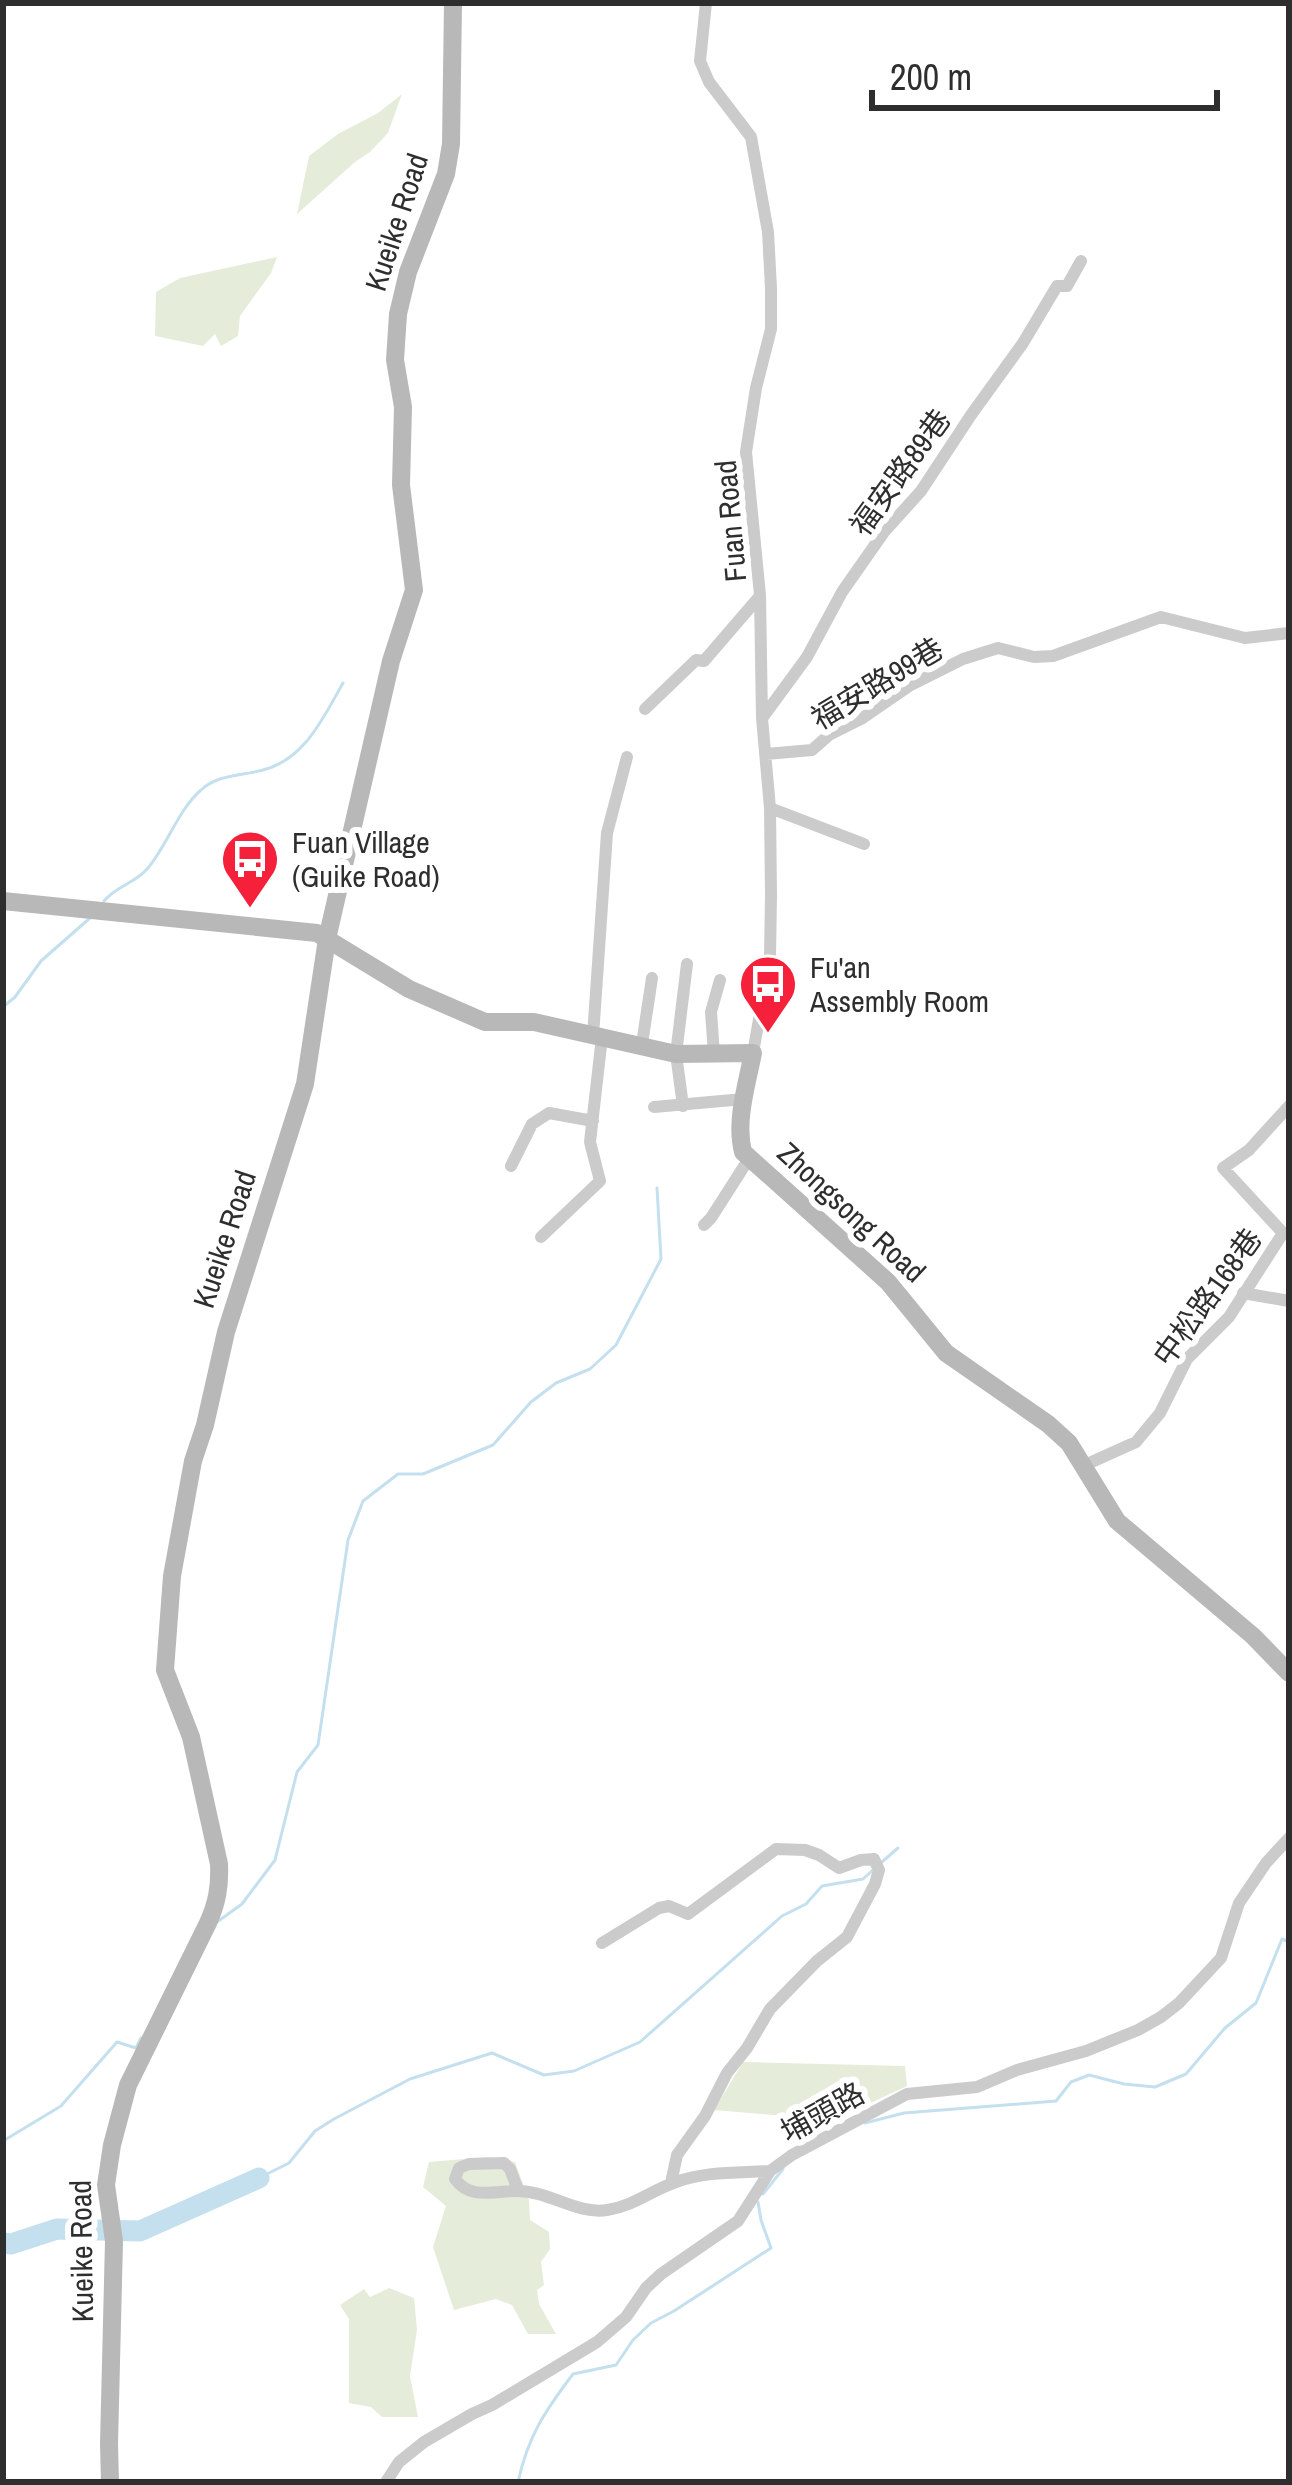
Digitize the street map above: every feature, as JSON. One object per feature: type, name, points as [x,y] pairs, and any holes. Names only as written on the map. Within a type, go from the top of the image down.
[{"type":"street","name":"Kueike Road","points":[[110,2482],[114,2241],[106,2185],[112,2145],[128,2085],[208,1923],[220,1883],[191,1737],[165,1670],[172,1576],[193,1461],[226,1332],[304,1084],[326,939],[386,680],[414,590],[400,485],[403,407],[395,360],[398,314],[408,272],[446,174],[451,143],[453,3]]},
{"type":"street","name":"Fuan Road","points":[[706,3],[700,61],[709,82],[751,137],[768,232],[771,329],[755,388],[746,452],[760,596],[762,718],[770,808],[770,958],[753,1053]]},
{"type":"street","name":"福安路89巷","points":[[762,718],[807,657],[842,592],[884,532],[921,490],[1024,343],[1057,286],[1067,286],[1082,261]]},
{"type":"street","points":[[645,709],[696,660],[704,661],[760,596]]},
{"type":"street","name":"福安路99巷","points":[[766,754],[812,750],[909,686],[963,659],[998,648],[1034,657],[1053,656],[1161,617],[1245,638],[1289,633]]},
{"type":"street","points":[[541,1237],[600,1181],[590,1142],[607,833],[627,758]]},
{"type":"street","points":[[770,808],[865,844]]},
{"type":"street","points":[[3,901],[317,933],[409,989],[485,1022],[533,1022],[676,1054],[753,1053]]},
{"type":"street","points":[[683,1106],[676,1054],[688,964]]},
{"type":"street","points":[[642,1045],[652,978]]},
{"type":"street","points":[[714,1054],[711,1012],[720,980]]},
{"type":"street","name":"Zhongsong Road","points":[[753,1053],[744,1099],[743,1152],[888,1282],[946,1353],[1069,1443],[1117,1521],[1253,1636],[1289,1673]]},
{"type":"street","points":[[654,1107],[744,1099]]},
{"type":"street","name":"中松路168巷","points":[[1085,1465],[1136,1442],[1160,1412],[1187,1359],[1229,1317],[1286,1229],[1223,1168],[1249,1150],[1289,1106]]},
{"type":"street","points":[[511,1166],[532,1124],[549,1113],[593,1121]]},
{"type":"street","points":[[704,1225],[749,1157]]},
{"type":"street","points":[[1243,1293],[1289,1301]]},
{"type":"street","name":"埔頭路","points":[[386,2482],[400,2462],[424,2442],[597,2342],[626,2317],[661,2274],[738,2221],[770,2171],[810,2145],[907,2094],[977,2087],[1086,2050],[1161,2017],[1221,1958],[1239,1903],[1289,1838]]},
{"type":"street","points":[[602,1943],[659,1908],[669,1906],[688,1914],[776,1849],[805,1850],[838,1868],[874,1859],[879,1870],[847,1937],[770,2009],[727,2073],[705,2116],[676,2155],[671,2183]]},
{"type":"street","points":[[518,2190],[504,2163],[469,2164],[459,2168],[455,2179],[476,2193],[518,2190],[590,2212],[630,2206],[671,2183],[770,2171]]},
{"type":"green space","points":[[402,94],[388,133],[297,214],[309,156]]},
{"type":"green space","points":[[277,257],[240,316],[238,336],[221,346],[215,334],[203,346],[155,336],[156,292],[180,278]]},
{"type":"green space","points":[[743,2062],[905,2066],[907,2086],[834,2120],[714,2110]]},
{"type":"green space","points":[[487,2157],[515,2162],[529,2200],[530,2220],[549,2232],[550,2249],[541,2262],[544,2285],[537,2290],[539,2304],[556,2334],[528,2334],[512,2305],[496,2299],[454,2310],[433,2247],[446,2206],[423,2187],[429,2162]]},
{"type":"green space","points":[[389,2288],[414,2298],[417,2330],[410,2376],[418,2417],[382,2417],[371,2407],[349,2403],[349,2319],[340,2305],[364,2289],[370,2297]]},
{"type":"waterway","points":[[104,901],[148,868],[201,790],[223,778],[278,765],[301,747],[343,683]]},
{"type":"waterway","points":[[3,1007],[41,961],[90,918]]},
{"type":"waterway","points":[[217,1922],[242,1904],[275,1860],[297,1772],[318,1745],[348,1540],[363,1501],[398,1474],[423,1474],[493,1445],[531,1402],[556,1383],[590,1369],[616,1345],[661,1259],[657,1188]]},
{"type":"waterway","points":[[882,1862],[898,1848]]},
{"type":"waterway","points":[[259,2178],[289,2163],[315,2131],[410,2079],[492,2053],[544,2075],[574,2071],[640,2042],[822,1886],[863,1879],[874,1869]]},
{"type":"waterway","points":[[865,2123],[904,2113],[1056,2101],[1071,2082],[1089,2075],[1155,2087],[1186,2074],[1225,2028],[1256,2003],[1282,1939],[1289,1942]]},
{"type":"waterway","points":[[3,2141],[61,2106],[117,2042],[136,2048],[141,2038]]},
{"type":"waterway","points":[[763,2194],[783,2169]]},
{"type":"waterway","points":[[3,2243],[57,2229],[140,2231],[259,2178]]},
{"type":"waterway","points":[[518,2482],[539,2425],[573,2374],[616,2365],[651,2323],[771,2248],[758,2202]]},
{"type":"place","name":"Fuan Village (Guike Road)","points":[[250,910]]},
{"type":"place","name":"Fu'an Assembly Room","points":[[768,1035]]}]
